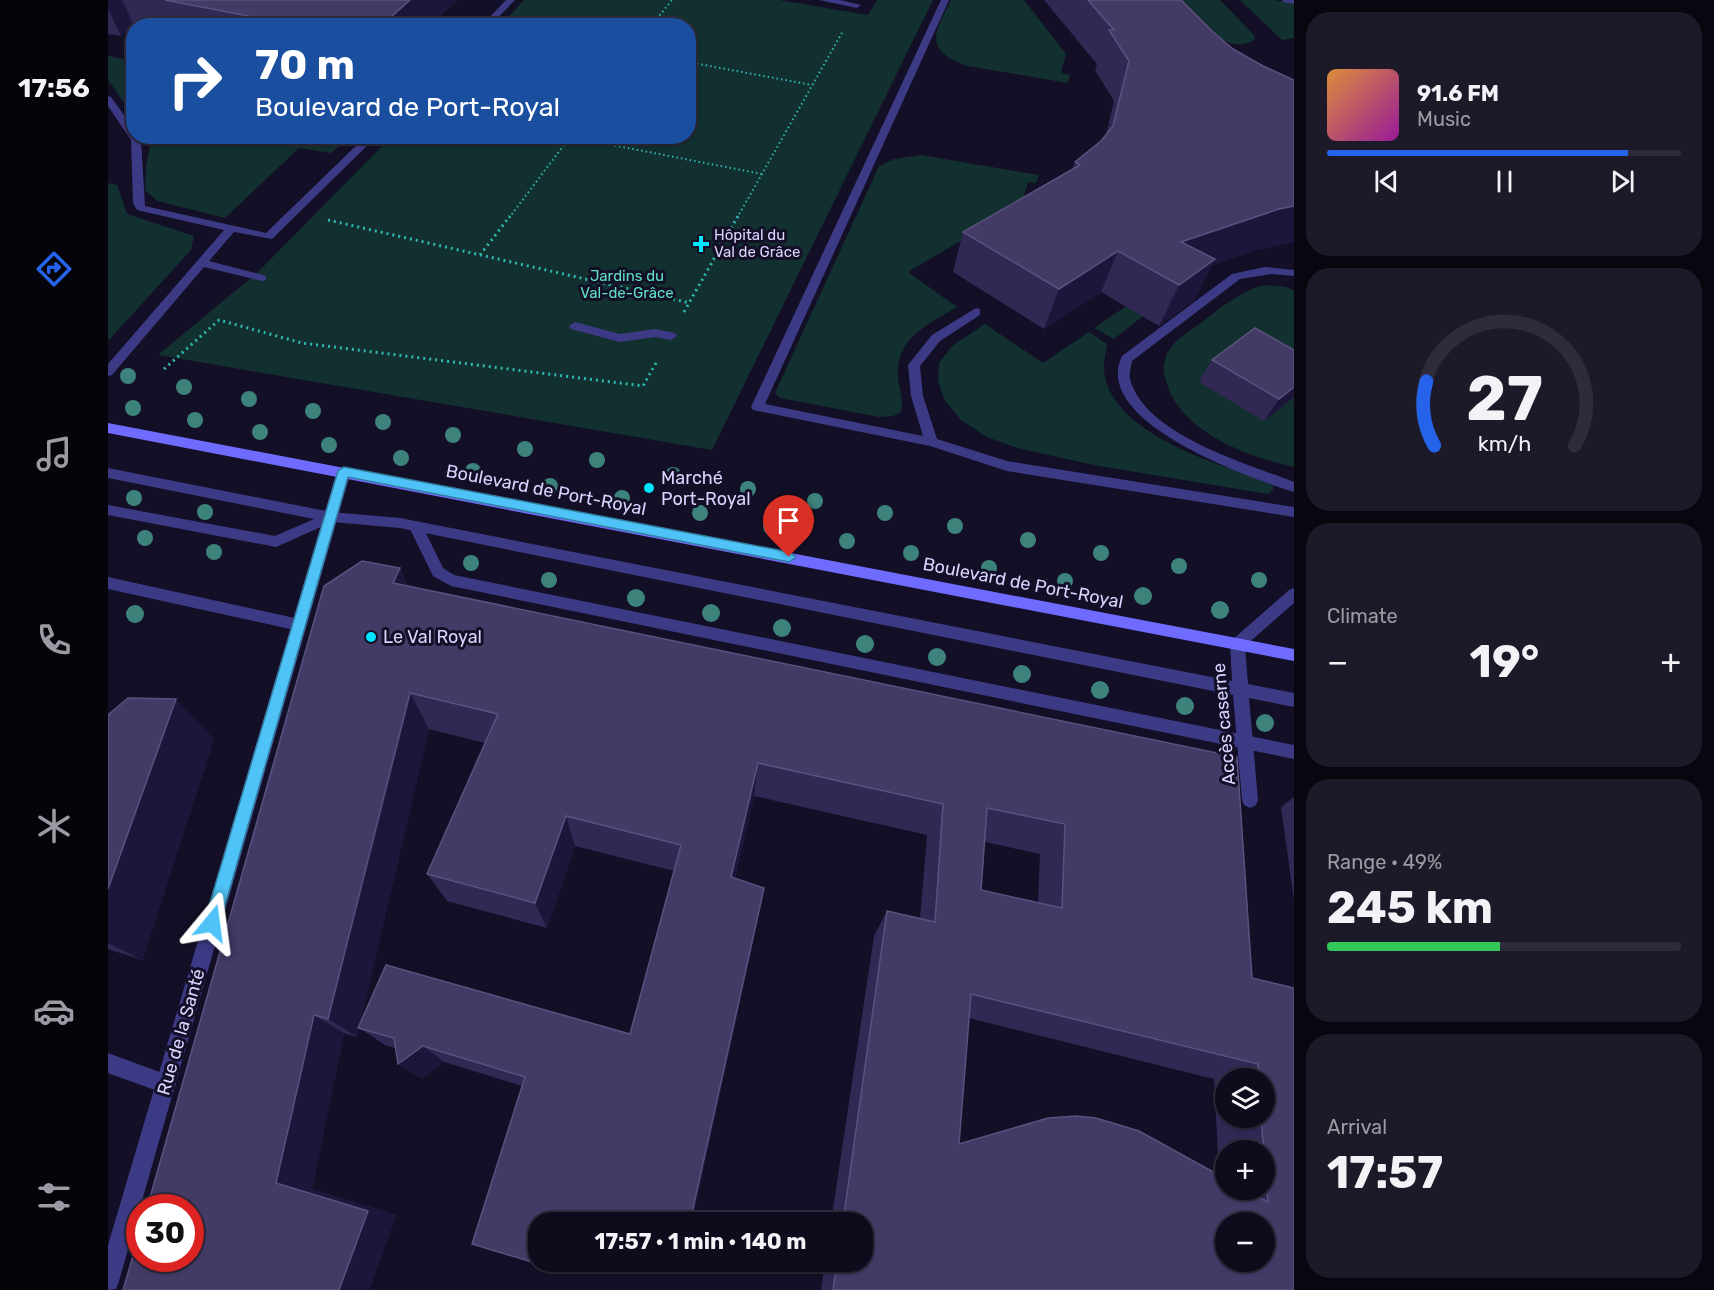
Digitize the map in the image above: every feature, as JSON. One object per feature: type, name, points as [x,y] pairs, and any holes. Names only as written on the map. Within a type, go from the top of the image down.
[{"type":"main road","name":"Boulevard de Port-Royal","points":[[108,428],[344,471],[1294,655]]},
{"type":"street","points":[[493,18],[511,0]]},
{"type":"street","points":[[823,0],[857,6]]},
{"type":"street","points":[[945,0],[757,407],[931,442],[1007,466],[1294,512]]},
{"type":"street","points":[[1287,0],[1294,2]]},
{"type":"street","points":[[108,99],[126,125]]},
{"type":"street","points":[[136,144],[138,203],[141,208],[268,237],[364,144]]},
{"type":"street","points":[[108,372],[231,229]]},
{"type":"street","points":[[202,263],[262,278]]},
{"type":"street","points":[[1294,273],[1281,270],[1258,271],[1236,276],[1126,359],[1122,377],[1131,398],[1153,422],[1201,451],[1294,487]]},
{"type":"street","points":[[931,442],[917,396],[914,365],[936,338],[976,312]]},
{"type":"street","points":[[575,326],[620,338],[655,333],[671,336]]},
{"type":"street","name":"Rue de la Santé","points":[[108,1281],[344,471]]},
{"type":"street","points":[[108,473],[331,517],[416,527],[1294,700]]},
{"type":"street","points":[[108,510],[276,542],[331,517]]},
{"type":"street","points":[[416,527],[438,572],[451,580],[1294,752]]},
{"type":"street","points":[[108,583],[299,626]]},
{"type":"street","points":[[1237,644],[1294,594]]},
{"type":"street","name":"Accès caserne","points":[[1237,644],[1250,800]]},
{"type":"street","points":[[108,1064],[166,1084]]},
{"type":"path","points":[[657,18],[672,0]]},
{"type":"path","points":[[164,369],[219,320],[302,343],[643,386],[857,6]]},
{"type":"path","points":[[696,64],[812,85]]},
{"type":"path","points":[[480,255],[564,144]]},
{"type":"path","points":[[606,144],[762,174]]},
{"type":"path","points":[[327,220],[690,303]]},
{"type":"green space","name":"Jardins du Val-de-Grâce","points":[[524,0],[779,0],[868,15],[877,0],[933,0],[712,450],[158,355],[258,272],[384,144],[696,144],[696,18],[507,18]]},
{"type":"green space","points":[[951,0],[1024,0],[1066,54],[1061,73],[1070,75],[1068,83],[967,66],[944,54],[938,47],[937,31]]},
{"type":"green space","points":[[1181,0],[1220,0],[1254,35],[1255,39],[1245,44],[1225,41],[1205,28],[1180,6]]},
{"type":"green space","points":[[1240,0],[1274,0],[1294,3],[1294,38],[1282,40]]},
{"type":"green space","points":[[108,56],[126,60],[126,105],[108,80]]},
{"type":"green space","points":[[149,144],[342,144],[331,153],[299,148],[225,218],[157,201],[145,190]]},
{"type":"green space","points":[[921,155],[1039,175],[1036,183],[1028,182],[1021,205],[908,272],[957,307],[925,326],[908,342],[902,352],[898,377],[902,400],[900,413],[879,417],[780,398],[775,393],[879,166],[894,159]]},
{"type":"green space","points":[[108,183],[117,185],[127,214],[194,236],[191,250],[108,341]]},
{"type":"green space","points":[[1264,285],[1286,287],[1294,291],[1294,467],[1239,450],[1203,430],[1188,418],[1176,403],[1164,374],[1167,354],[1180,338],[1232,300]]},
{"type":"green space","points":[[1144,294],[1138,313],[1143,316],[1114,339],[1094,328]]},
{"type":"green space","points":[[985,324],[1043,363],[1089,332],[1107,344],[1104,367],[1109,390],[1123,410],[1144,428],[1168,443],[1223,466],[1269,481],[1273,490],[1268,494],[1094,465],[1017,448],[987,437],[961,420],[945,401],[938,381],[939,363],[952,346]]},
{"type":"building","points":[[165,0],[410,0],[390,18],[259,18]]},
{"type":"building","points":[[1088,0],[1181,0],[1233,49],[1294,80],[1294,206],[1181,242],[1215,259],[1179,285],[1118,251],[1059,289],[963,232],[1080,165],[1075,162],[1101,141],[1113,126],[1129,61],[1109,30],[1114,30]]},
{"type":"building","points":[[1255,328],[1294,350],[1294,387],[1279,399],[1212,360]]},
{"type":"building","points":[[362,561],[400,568],[393,583],[1237,757],[1252,978],[1294,988],[1294,1290],[833,1290],[836,1272],[873,1272],[873,1212],[844,1212],[887,911],[935,922],[943,804],[758,763],[731,877],[764,888],[692,1212],[528,1212],[528,1261],[472,1244],[525,1077],[423,1046],[398,1064],[394,1038],[358,1028],[386,965],[630,1034],[681,845],[566,816],[535,903],[427,874],[498,714],[410,693],[328,1019],[314,1015],[276,1183],[368,1211],[339,1290],[123,1290],[128,1272],[204,1272],[204,1194],[151,1194],[324,586]],"holes":[[[987,808],[1065,824],[1062,908],[981,890]],[[971,994],[1258,1064],[1258,1068],[1275,1068],[1275,1128],[1262,1128],[1263,1140],[1275,1140],[1275,1200],[1268,1200],[1268,1202],[1264,1200],[1215,1200],[1215,1173],[1139,1131],[1096,1118],[1076,1116],[1048,1118],[959,1144]]]},
{"type":"building","points":[[128,698],[176,699],[108,889],[108,715]]},
{"type":"place","name":"Hôpital du Val de Grâce","points":[[701,244]]},
{"type":"place","name":"Marché Port-Royal","points":[[649,488]]},
{"type":"place","name":"Le Val Royal","points":[[371,637]]},
{"type":"route","points":[[212,923],[344,471],[789,557]]}]
